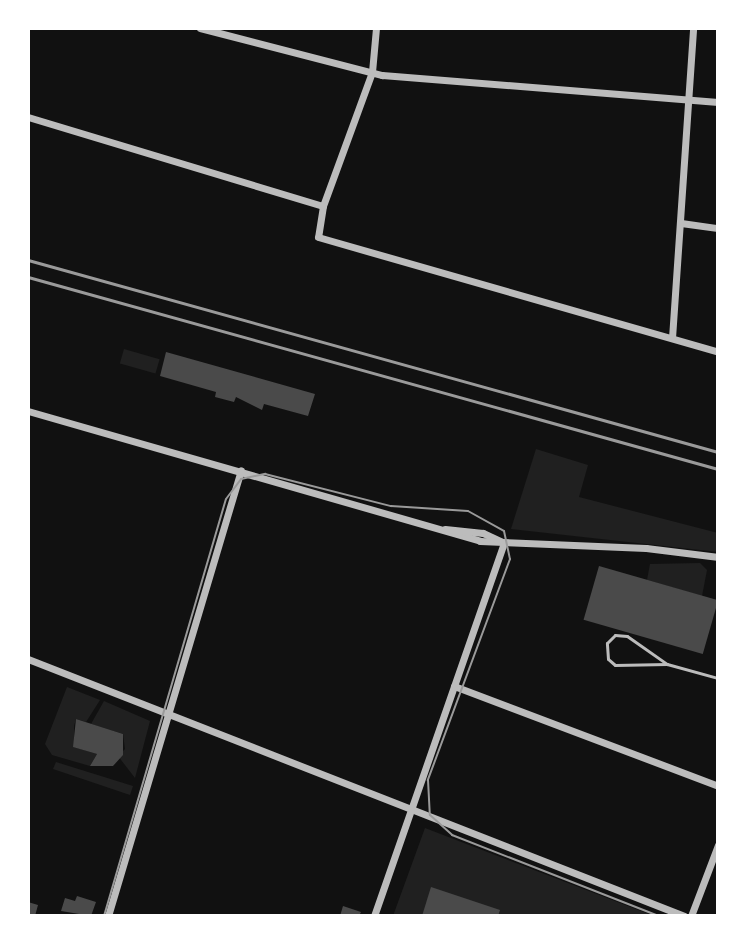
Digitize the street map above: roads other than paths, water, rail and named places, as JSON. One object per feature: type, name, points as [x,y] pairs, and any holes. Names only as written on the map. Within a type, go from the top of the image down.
[{"type":"street","points":[[200,28],[225,31],[372,72],[718,102]]},
{"type":"street","points":[[376,28],[372,72],[315,230],[324,241],[718,352]]},
{"type":"street","points":[[672,338],[693,28]]},
{"type":"street","points":[[28,117],[323,206]]},
{"type":"street","points":[[681,223],[718,228]]},
{"type":"street","points":[[28,411],[440,528],[504,543],[646,548],[718,557]]},
{"type":"street","points":[[108,916],[171,716],[241,470]]},
{"type":"street","points":[[374,916],[504,543]]},
{"type":"street","points":[[28,659],[684,916]]},
{"type":"street","points":[[454,686],[718,786]]},
{"type":"street","points":[[691,916],[718,845]]},
{"type":"lane","points":[[667,664],[627,636],[615,635],[607,643],[608,659],[615,665],[667,664],[718,678]]},
{"type":"tram line","points":[[104,916],[226,499],[241,479],[265,474],[391,506],[468,511],[504,531],[510,559],[428,780],[430,815],[452,835],[659,916]]},
{"type":"railway","points":[[28,260],[718,452]]},
{"type":"railway","points":[[28,277],[718,469]]}]
